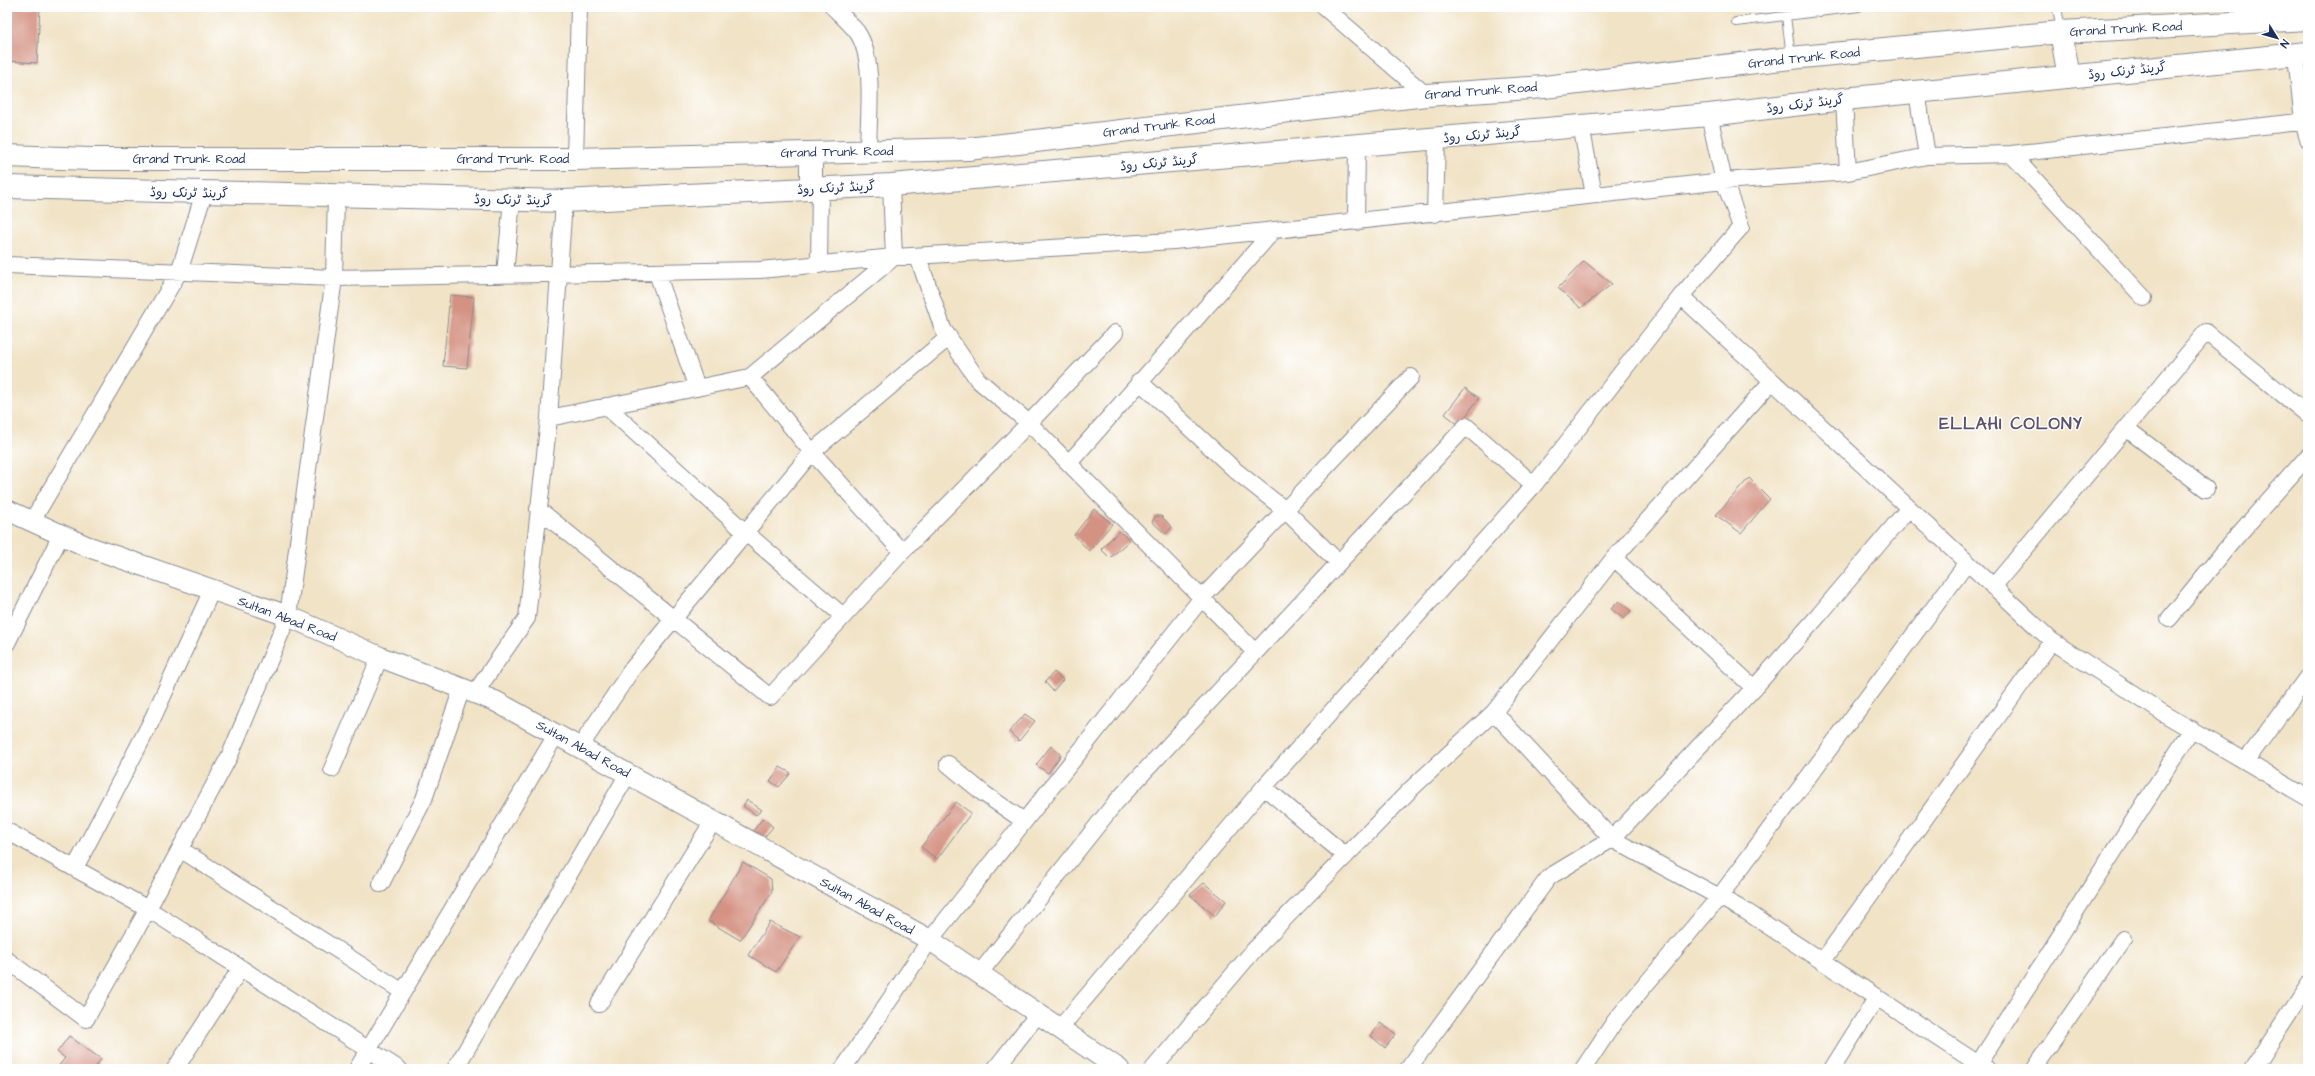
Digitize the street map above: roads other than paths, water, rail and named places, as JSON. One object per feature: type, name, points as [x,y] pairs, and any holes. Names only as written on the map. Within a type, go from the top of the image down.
[{"type":"main road","name":"Grand Trunk Road","points":[[7,156],[90,159],[575,158],[968,149],[1426,95],[1544,87],[1791,58],[2061,32],[2267,15],[2308,19]]},
{"type":"main road","points":[[2061,32],[2069,77]]},
{"type":"main road","name":"گرینڈ ٹرنک روڈ","points":[[7,187],[564,201],[891,185],[1709,115],[1844,99],[2302,54]]},
{"type":"main road","points":[[811,153],[815,189]]},
{"type":"street","points":[[575,158],[578,7]]},
{"type":"street","points":[[833,7],[857,32],[865,50],[868,68],[868,151]]},
{"type":"street","points":[[1324,7],[1426,95]]},
{"type":"street","points":[[2302,54],[2305,122],[2308,139]]},
{"type":"street","points":[[1916,92],[1927,156]]},
{"type":"street","points":[[1844,99],[1848,172]]},
{"type":"street","points":[[1060,1028],[1264,787],[1534,485],[1680,296],[1741,227],[1724,181],[1709,115]]},
{"type":"street","points":[[7,265],[334,278],[760,270],[894,257],[918,257],[1174,241],[1435,214],[1724,181],[1848,172],[1927,156],[2011,154],[2305,122]]},
{"type":"street","points":[[1581,125],[1594,195]]},
{"type":"street","points":[[1435,214],[1437,139]]},
{"type":"street","points":[[1356,222],[1357,146]]},
{"type":"street","points":[[2011,154],[2144,298]]},
{"type":"street","points":[[891,185],[894,257]]},
{"type":"street","points":[[815,189],[819,264]]},
{"type":"street","points":[[32,522],[178,272],[204,193]]},
{"type":"street","points":[[7,960],[86,1019],[148,909],[230,755],[288,616],[334,278],[336,196]]},
{"type":"street","points":[[505,274],[512,200]]},
{"type":"street","points":[[381,884],[424,799],[468,690],[527,618],[549,418],[564,201]]},
{"type":"street","points":[[1069,463],[1139,381],[1274,230]]},
{"type":"street","points":[[549,418],[750,377],[894,257]]},
{"type":"street","points":[[918,257],[943,329],[978,380],[1029,423],[1201,599],[1255,652]]},
{"type":"street","points":[[657,273],[697,388]]},
{"type":"street","points":[[1680,296],[2052,641],[2192,729],[2308,798]]},
{"type":"street","points":[[1993,587],[2127,429],[2206,332],[2308,415]]},
{"type":"street","points":[[538,509],[770,697],[902,552],[1115,333]]},
{"type":"street","points":[[580,747],[632,668],[812,452],[948,337]]},
{"type":"street","points":[[750,377],[812,452],[902,552]]},
{"type":"street","points":[[843,1069],[930,940],[1201,599],[1411,377]]},
{"type":"street","points":[[1139,381],[1236,471],[1285,510],[1338,562]]},
{"type":"street","points":[[1153,1069],[1254,950],[1411,789],[1494,712],[1614,558],[1771,382]]},
{"type":"street","points":[[606,406],[745,532],[843,616]]},
{"type":"street","points":[[979,974],[1116,802],[1466,426],[1534,485]]},
{"type":"street","points":[[2127,429],[2206,489]]},
{"type":"street","points":[[2169,619],[2230,544],[2308,456]]},
{"type":"street","points":[[1408,1069],[1549,877],[1612,839],[1754,688],[1819,615],[1909,508]]},
{"type":"street","name":"Sultan Abad Road","points":[[7,510],[86,546],[288,616],[380,657],[495,700],[930,940],[1060,1028],[1113,1067]]},
{"type":"street","points":[[7,643],[61,535]]},
{"type":"street","points":[[1614,558],[1754,688]]},
{"type":"street","points":[[1583,1069],[1615,1021],[1720,896],[1967,563]]},
{"type":"street","points":[[75,868],[150,724],[212,590]]},
{"type":"street","points":[[1822,962],[2052,641]]},
{"type":"street","points":[[332,769],[380,657]]},
{"type":"street","points":[[2246,761],[2308,676]]},
{"type":"street","points":[[1494,712],[1612,839],[1720,896],[1747,912],[1877,997],[1980,1067],[2192,729]]},
{"type":"street","points":[[357,1069],[556,735]]},
{"type":"street","points":[[948,764],[983,793],[1024,821]]},
{"type":"street","points":[[455,1069],[628,774]]},
{"type":"street","points":[[1264,787],[1346,856]]},
{"type":"street","points":[[599,1004],[713,821]]},
{"type":"street","points":[[7,831],[148,909],[399,1069]]},
{"type":"street","points":[[180,850],[403,992]]},
{"type":"street","points":[[2034,1069],[2123,939]]},
{"type":"street","points":[[175,1069],[241,968]]},
{"type":"street","points":[[2253,1069],[2308,986]]},
{"type":"street","points":[[1832,1069],[1877,997]]},
{"type":"street","points":[[995,1069],[1038,1014]]},
{"type":"lane","points":[[1736,22],[1859,7]]},
{"type":"lane","points":[[2057,7],[2061,32]]},
{"type":"lane","points":[[1786,16],[1791,58]]},
{"type":"district","name":"ELLAHI COLONY","points":[[2011,424]]}]
